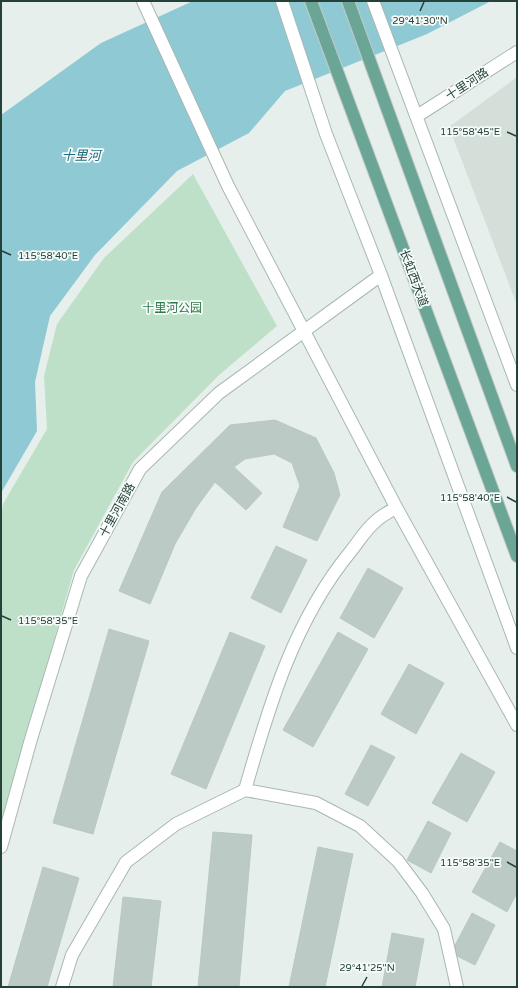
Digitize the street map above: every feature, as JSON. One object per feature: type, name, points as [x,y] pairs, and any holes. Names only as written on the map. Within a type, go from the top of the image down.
[{"type":"main road","name":"长虹西大道","points":[[311,1],[517,556]]},
{"type":"main road","points":[[348,1],[517,466]]},
{"type":"street","points":[[282,1],[326,134],[381,275],[517,648]]},
{"type":"street","points":[[373,1],[517,385]]},
{"type":"street","points":[[144,3],[228,186],[303,332],[396,507],[517,725]]},
{"type":"street","name":"十里河路","points":[[417,116],[517,52]]},
{"type":"street","name":"十里河南路","points":[[1,847],[31,739],[81,576],[140,469],[219,393],[381,275]]},
{"type":"street","points":[[245,790],[263,726],[279,681],[300,631],[320,592],[376,521],[396,507]]},
{"type":"street","points":[[62,987],[72,955],[126,862],[176,824],[245,790],[316,803],[360,826],[398,861],[422,893],[444,929],[457,987]]},
{"type":"shaded area","points":[[517,77],[517,305],[449,127]]},
{"type":"green space","name":"十里河公园","points":[[193,174],[277,326],[219,375],[133,462],[74,570],[1,826],[1,519],[3,504],[47,429],[44,376],[57,324],[104,258]]},
{"type":"water","name":"十里河","points":[[193,1],[491,1],[427,34],[285,91],[249,133],[177,171],[95,255],[50,316],[35,382],[37,431],[1,493],[1,115],[101,43]]},
{"type":"building","points":[[275,420],[316,438],[334,473],[340,495],[317,541],[283,527],[300,486],[292,463],[274,454],[245,459],[234,467],[262,493],[246,510],[215,482],[196,508],[175,544],[150,604],[119,591],[162,492],[230,425]]},
{"type":"building","points":[[276,546],[307,560],[281,613],[251,598]]},
{"type":"building","points":[[368,568],[403,588],[374,638],[340,618]]},
{"type":"building","points":[[109,629],[149,641],[93,834],[53,823]]},
{"type":"building","points":[[230,632],[265,646],[206,789],[171,774]]},
{"type":"building","points":[[338,632],[368,649],[313,747],[283,730]]},
{"type":"building","points":[[409,664],[444,683],[416,734],[381,714]]},
{"type":"building","points":[[371,745],[395,757],[368,806],[345,794]]},
{"type":"building","points":[[461,753],[495,772],[467,822],[432,803]]},
{"type":"building","points":[[428,821],[451,833],[431,873],[407,860]]},
{"type":"building","points":[[213,832],[252,835],[239,987],[198,987]]},
{"type":"building","points":[[500,842],[517,851],[517,893],[507,912],[472,892]]},
{"type":"building","points":[[318,847],[353,854],[325,987],[289,987]]},
{"type":"building","points":[[43,867],[79,878],[47,987],[8,987]]},
{"type":"building","points":[[123,897],[161,901],[151,987],[113,987]]},
{"type":"building","points":[[472,913],[495,925],[475,965],[451,953]]},
{"type":"building","points":[[392,933],[424,939],[415,987],[382,987]]}]
